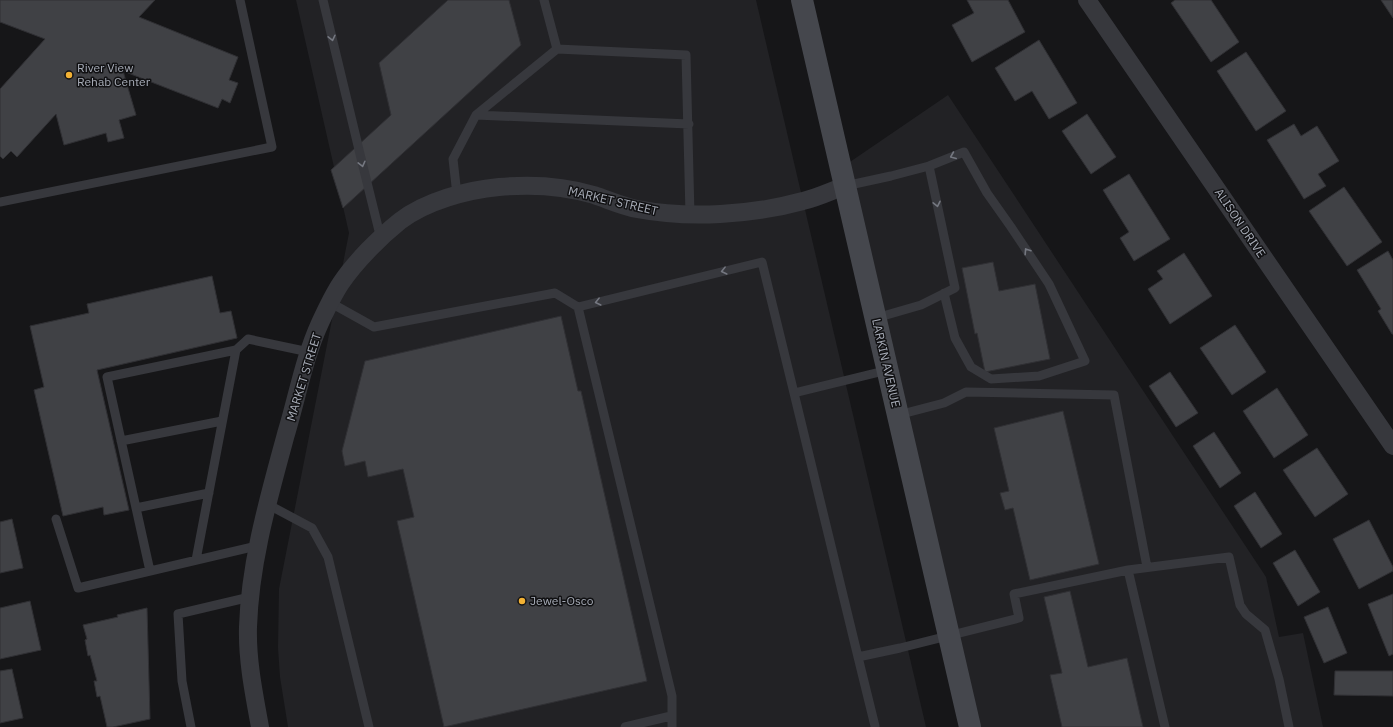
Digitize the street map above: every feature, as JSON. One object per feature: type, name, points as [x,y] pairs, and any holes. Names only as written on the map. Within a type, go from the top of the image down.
[{"type":"main road","name":"LARKIN AVENUE","points":[[802,0],[970,727]]},
{"type":"street","name":"ALISON DRIVE","points":[[1087,0],[1393,446]]},
{"type":"street","name":"MARKET STREET","points":[[260,727],[251,679],[248,629],[250,597],[257,546],[267,504],[309,352],[320,324],[341,283],[368,251],[401,220],[419,210],[457,195],[473,190],[502,187],[532,186],[576,191],[590,194],[635,209],[690,215],[763,210],[805,201],[845,186]]},
{"type":"lane","points":[[0,202],[272,147],[240,0]]},
{"type":"lane","points":[[323,0],[381,239]]},
{"type":"lane","points":[[544,0],[557,49]]},
{"type":"lane","points":[[457,195],[453,160],[476,115],[557,49],[686,55],[689,124],[690,215]]},
{"type":"lane","points":[[476,115],[689,124]]},
{"type":"lane","points":[[845,186],[929,166],[964,152],[987,193],[1012,226],[1048,284],[1085,361],[1039,376],[991,379],[971,367],[955,338],[944,293]]},
{"type":"lane","points":[[876,318],[921,305],[955,288],[929,166]]},
{"type":"lane","points":[[331,303],[374,327],[555,293],[578,307],[762,262],[875,726]]},
{"type":"lane","points":[[578,307],[672,696],[672,727]]},
{"type":"lane","points":[[150,571],[107,377],[236,350],[248,339],[309,352]]},
{"type":"lane","points":[[196,560],[236,350]]},
{"type":"lane","points":[[794,393],[888,370]]},
{"type":"lane","points":[[898,415],[944,403],[966,392],[1114,395],[1147,567]]},
{"type":"lane","points":[[121,441],[222,421]]},
{"type":"lane","points":[[136,508],[209,493]]},
{"type":"lane","points":[[267,504],[312,528],[328,557],[369,727]]},
{"type":"lane","points":[[56,519],[78,588],[257,546]]},
{"type":"lane","points":[[858,658],[1019,618],[1014,594],[1128,570],[1228,557],[1240,605],[1246,614],[1265,630],[1279,679],[1289,727]]},
{"type":"lane","points":[[1128,570],[1165,727]]},
{"type":"lane","points":[[191,727],[182,681],[178,614],[250,597]]},
{"type":"lane","points":[[625,727],[671,716]]},
{"type":"shaded area","points":[[296,0],[756,0],[926,727],[288,727],[280,677],[278,648],[279,589],[349,233]]},
{"type":"shaded area","points":[[948,95],[1266,577],[1279,637],[1303,633],[1323,727],[975,727],[844,166]]},
{"type":"building","name":"River View Rehab Center","points":[[0,0],[155,0],[139,17],[238,57],[229,80],[238,83],[230,103],[222,99],[218,108],[123,71],[136,115],[119,120],[124,138],[108,142],[106,133],[64,145],[56,114],[17,157],[11,151],[3,159],[0,156],[0,89],[45,39],[0,22]]},
{"type":"building","points":[[448,0],[509,0],[521,45],[343,208],[331,170],[391,115],[379,63]]},
{"type":"building","points":[[967,0],[1008,0],[1025,32],[972,62],[952,25],[974,13]]},
{"type":"building","points":[[1175,0],[1211,0],[1239,42],[1211,62],[1171,3]]},
{"type":"building","points":[[1381,0],[1393,0],[1393,18]]},
{"type":"building","points":[[1039,40],[1077,103],[1049,119],[1032,91],[1015,101],[995,68]]},
{"type":"building","points":[[1246,52],[1286,111],[1256,131],[1217,71]]},
{"type":"building","points":[[1087,114],[1116,157],[1091,174],[1062,131]]},
{"type":"building","points":[[1294,124],[1301,136],[1317,126],[1339,161],[1318,174],[1326,186],[1304,199],[1267,140]]},
{"type":"building","points":[[1129,174],[1170,239],[1134,261],[1120,238],[1129,232],[1103,190]]},
{"type":"building","points":[[1344,187],[1382,242],[1347,266],[1309,211]]},
{"type":"building","points":[[1388,251],[1393,260],[1393,334],[1378,311],[1381,309],[1357,270]]},
{"type":"building","points":[[1184,253],[1212,296],[1170,324],[1148,289],[1163,279],[1157,271]]},
{"type":"building","points":[[993,262],[999,291],[1035,284],[1050,359],[985,372],[977,333],[975,334],[962,268]]},
{"type":"building","points":[[212,276],[220,313],[231,311],[237,338],[97,370],[129,510],[104,515],[103,507],[63,516],[34,390],[44,387],[30,326],[89,313],[87,304]]},
{"type":"building","name":"Jewel-Osco","points":[[561,316],[578,391],[581,391],[647,681],[444,727],[397,521],[414,517],[403,469],[368,477],[365,461],[345,466],[342,451],[365,361]]},
{"type":"building","points":[[1235,325],[1266,372],[1232,395],[1200,348]]},
{"type":"building","points":[[1170,372],[1198,413],[1176,427],[1149,386]]},
{"type":"building","points":[[1277,388],[1308,435],[1274,458],[1243,411]]},
{"type":"building","points":[[1063,411],[1099,564],[1030,580],[1013,508],[1005,510],[1000,493],[1009,491],[994,428]]},
{"type":"building","points":[[1214,432],[1241,473],[1220,488],[1193,446]]},
{"type":"building","points":[[1317,448],[1348,494],[1315,517],[1283,470]]},
{"type":"building","points":[[1255,492],[1282,534],[1261,548],[1234,506]]},
{"type":"building","points":[[12,519],[23,568],[0,573],[0,522]]},
{"type":"building","points":[[1369,520],[1393,567],[1393,571],[1359,589],[1333,539]]},
{"type":"building","points":[[1295,550],[1320,592],[1298,606],[1273,563]]},
{"type":"building","points":[[1070,591],[1088,667],[1127,658],[1143,727],[1062,727],[1050,675],[1062,673],[1044,597]]},
{"type":"building","points":[[1393,594],[1393,654],[1389,656],[1368,604]]},
{"type":"building","points":[[30,601],[41,650],[0,659],[0,608]]},
{"type":"building","points":[[1328,607],[1347,653],[1324,663],[1304,617]]},
{"type":"building","points":[[147,608],[150,719],[107,727],[100,696],[97,697],[94,681],[97,681],[90,655],[88,656],[85,640],[87,639],[83,625],[118,617],[117,615]]},
{"type":"building","points":[[12,669],[23,718],[0,723],[0,671]]},
{"type":"building","points":[[1335,671],[1393,671],[1393,696],[1334,695]]},
{"type":"place","name":"River View Rehab Center","points":[[69,75]]},
{"type":"place","name":"Jewel-Osco","points":[[522,601]]}]
